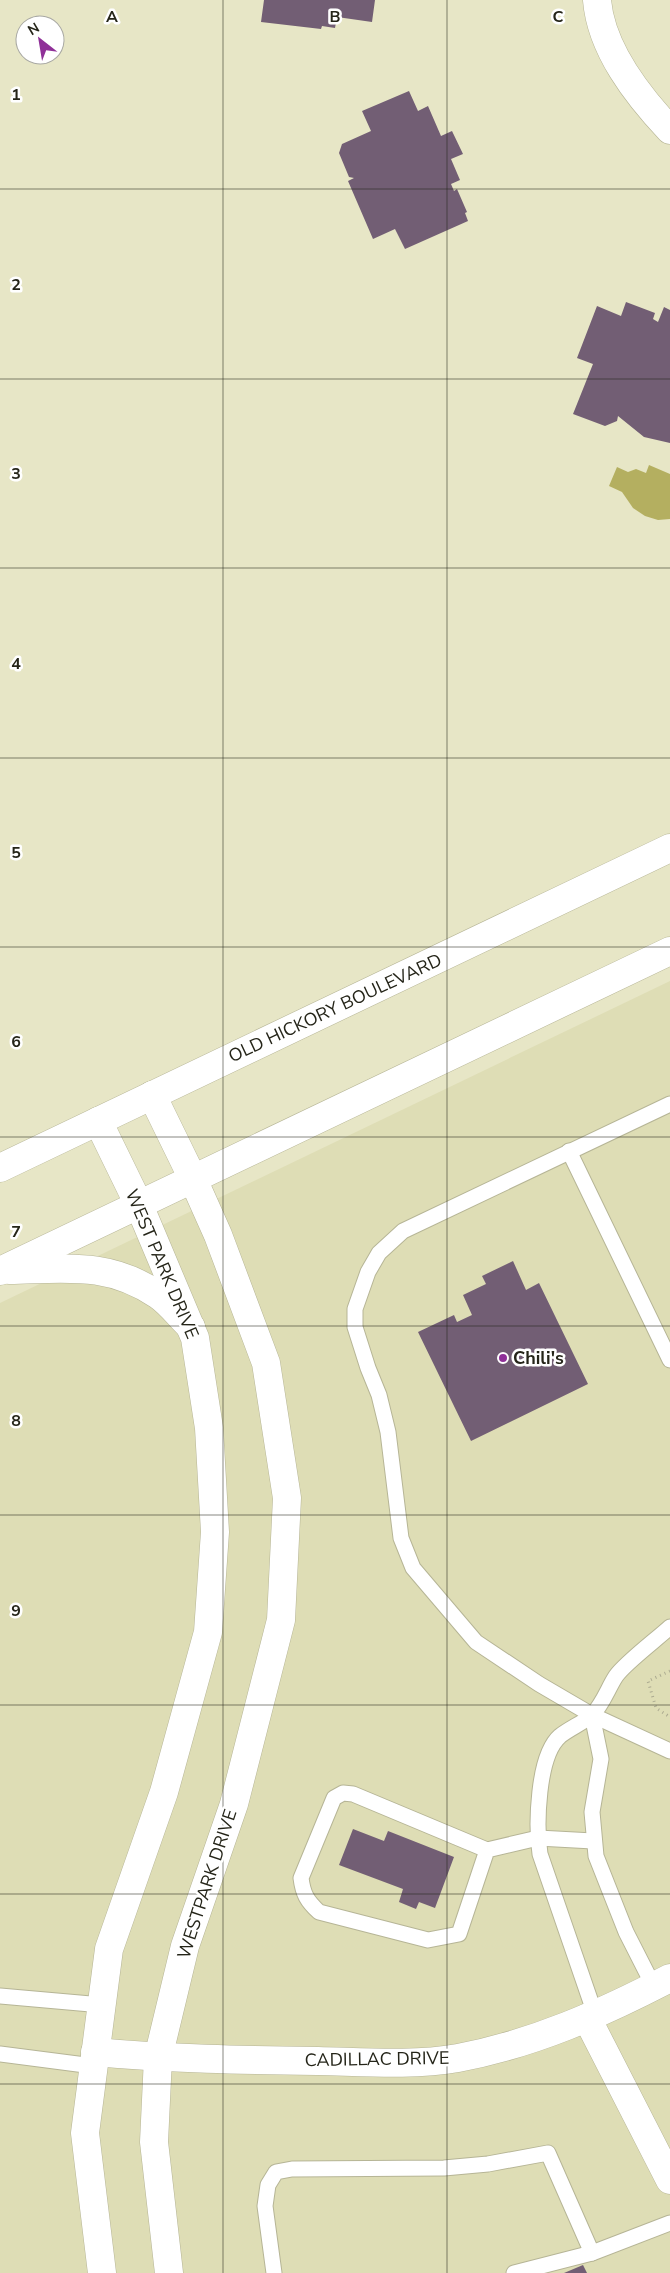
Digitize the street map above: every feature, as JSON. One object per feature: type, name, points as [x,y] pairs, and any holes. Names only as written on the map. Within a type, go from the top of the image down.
[{"type":"street","points":[[597,0],[600,22],[612,52],[640,95],[670,130]]},
{"type":"street","name":"OLD HICKORY BOULEVARD","points":[[0,1168],[670,848]]},
{"type":"street","points":[[0,1270],[670,950]]},
{"type":"street","points":[[152,1095],[193,1179]]},
{"type":"street","name":"WEST PARK DRIVE","points":[[98,1121],[139,1205],[195,1338],[209,1428],[215,1532],[208,1632],[166,1786],[109,1949],[102,2005]]},
{"type":"street","name":"WESTPARK DRIVE","points":[[169,2273],[154,2142],[158,2058],[185,1946],[234,1804],[281,1620],[286,1498],[266,1363],[218,1235],[193,1179]]},
{"type":"street","points":[[0,1270],[90,1268],[128,1278],[159,1296],[191,1328]]},
{"type":"street","name":"CADILLAC DRIVE","points":[[94,2059],[158,2058],[370,2062],[456,2058],[527,2040],[591,2016],[662,1982]]},
{"type":"street","points":[[102,2005],[85,2133],[102,2273]]},
{"type":"street","points":[[591,2016],[670,2180]]},
{"type":"lane","points":[[670,1104],[402,1231],[379,1253],[368,1272],[355,1309],[355,1327],[368,1368],[379,1394],[388,1432],[400,1538],[412,1568],[476,1642],[539,1684],[592,1715],[670,1751]]},
{"type":"lane","points":[[569,1152],[670,1360]]},
{"type":"lane","points":[[591,2016],[540,1854],[538,1838],[540,1786],[548,1758],[559,1737],[592,1715],[609,1691],[616,1675],[670,1627]]},
{"type":"lane","points":[[592,1715],[600,1759],[592,1812],[593,1841],[596,1856],[626,1932],[662,1982]]},
{"type":"lane","points":[[488,1850],[459,1934],[447,1937],[428,1940],[319,1912],[307,1902],[302,1891],[302,1878],[334,1798],[343,1793],[353,1794],[488,1850],[538,1838],[593,1841]]},
{"type":"lane","points":[[0,1996],[102,2005]]},
{"type":"lane","points":[[0,2054],[94,2059]]},
{"type":"lane","points":[[274,2273],[266,2206],[268,2185],[276,2172],[292,2169],[444,2168],[488,2164],[548,2153],[592,2253]]},
{"type":"lane","points":[[514,2273],[592,2253],[670,2223]]},
{"type":"path","points":[[670,1671],[648,1681],[656,1708],[670,1717]]},
{"type":"shaded area","points":[[649,465],[670,474],[670,519],[658,520],[645,516],[633,508],[622,492],[609,486],[617,467],[628,472],[636,469],[646,473]]},
{"type":"shaded area","points":[[670,981],[670,2273],[0,2273],[0,1303]]},
{"type":"building","points":[[264,0],[375,0],[372,22],[337,17],[335,28],[322,26],[321,29],[261,22]]},
{"type":"building","points":[[409,91],[418,111],[428,106],[441,136],[452,131],[463,154],[451,159],[460,180],[451,184],[454,191],[457,189],[467,212],[465,213],[468,221],[405,249],[395,229],[373,239],[348,181],[354,178],[349,177],[339,153],[342,144],[371,131],[362,111]]},
{"type":"building","points":[[626,302],[655,313],[653,319],[658,322],[664,307],[670,310],[670,443],[644,437],[618,416],[617,421],[605,426],[573,414],[593,364],[577,358],[597,306],[621,316]]},
{"type":"building","name":"Chili's","points":[[513,1261],[526,1290],[539,1283],[588,1384],[471,1441],[418,1332],[454,1315],[457,1322],[472,1315],[463,1295],[486,1284],[482,1276]]},
{"type":"building","points":[[353,1829],[384,1841],[388,1831],[454,1857],[435,1908],[419,1902],[416,1909],[399,1902],[403,1889],[339,1865]]},
{"type":"building","points":[[583,2265],[587,2273],[564,2273]]},
{"type":"place","name":"Chili's","points":[[503,1358]]}]
